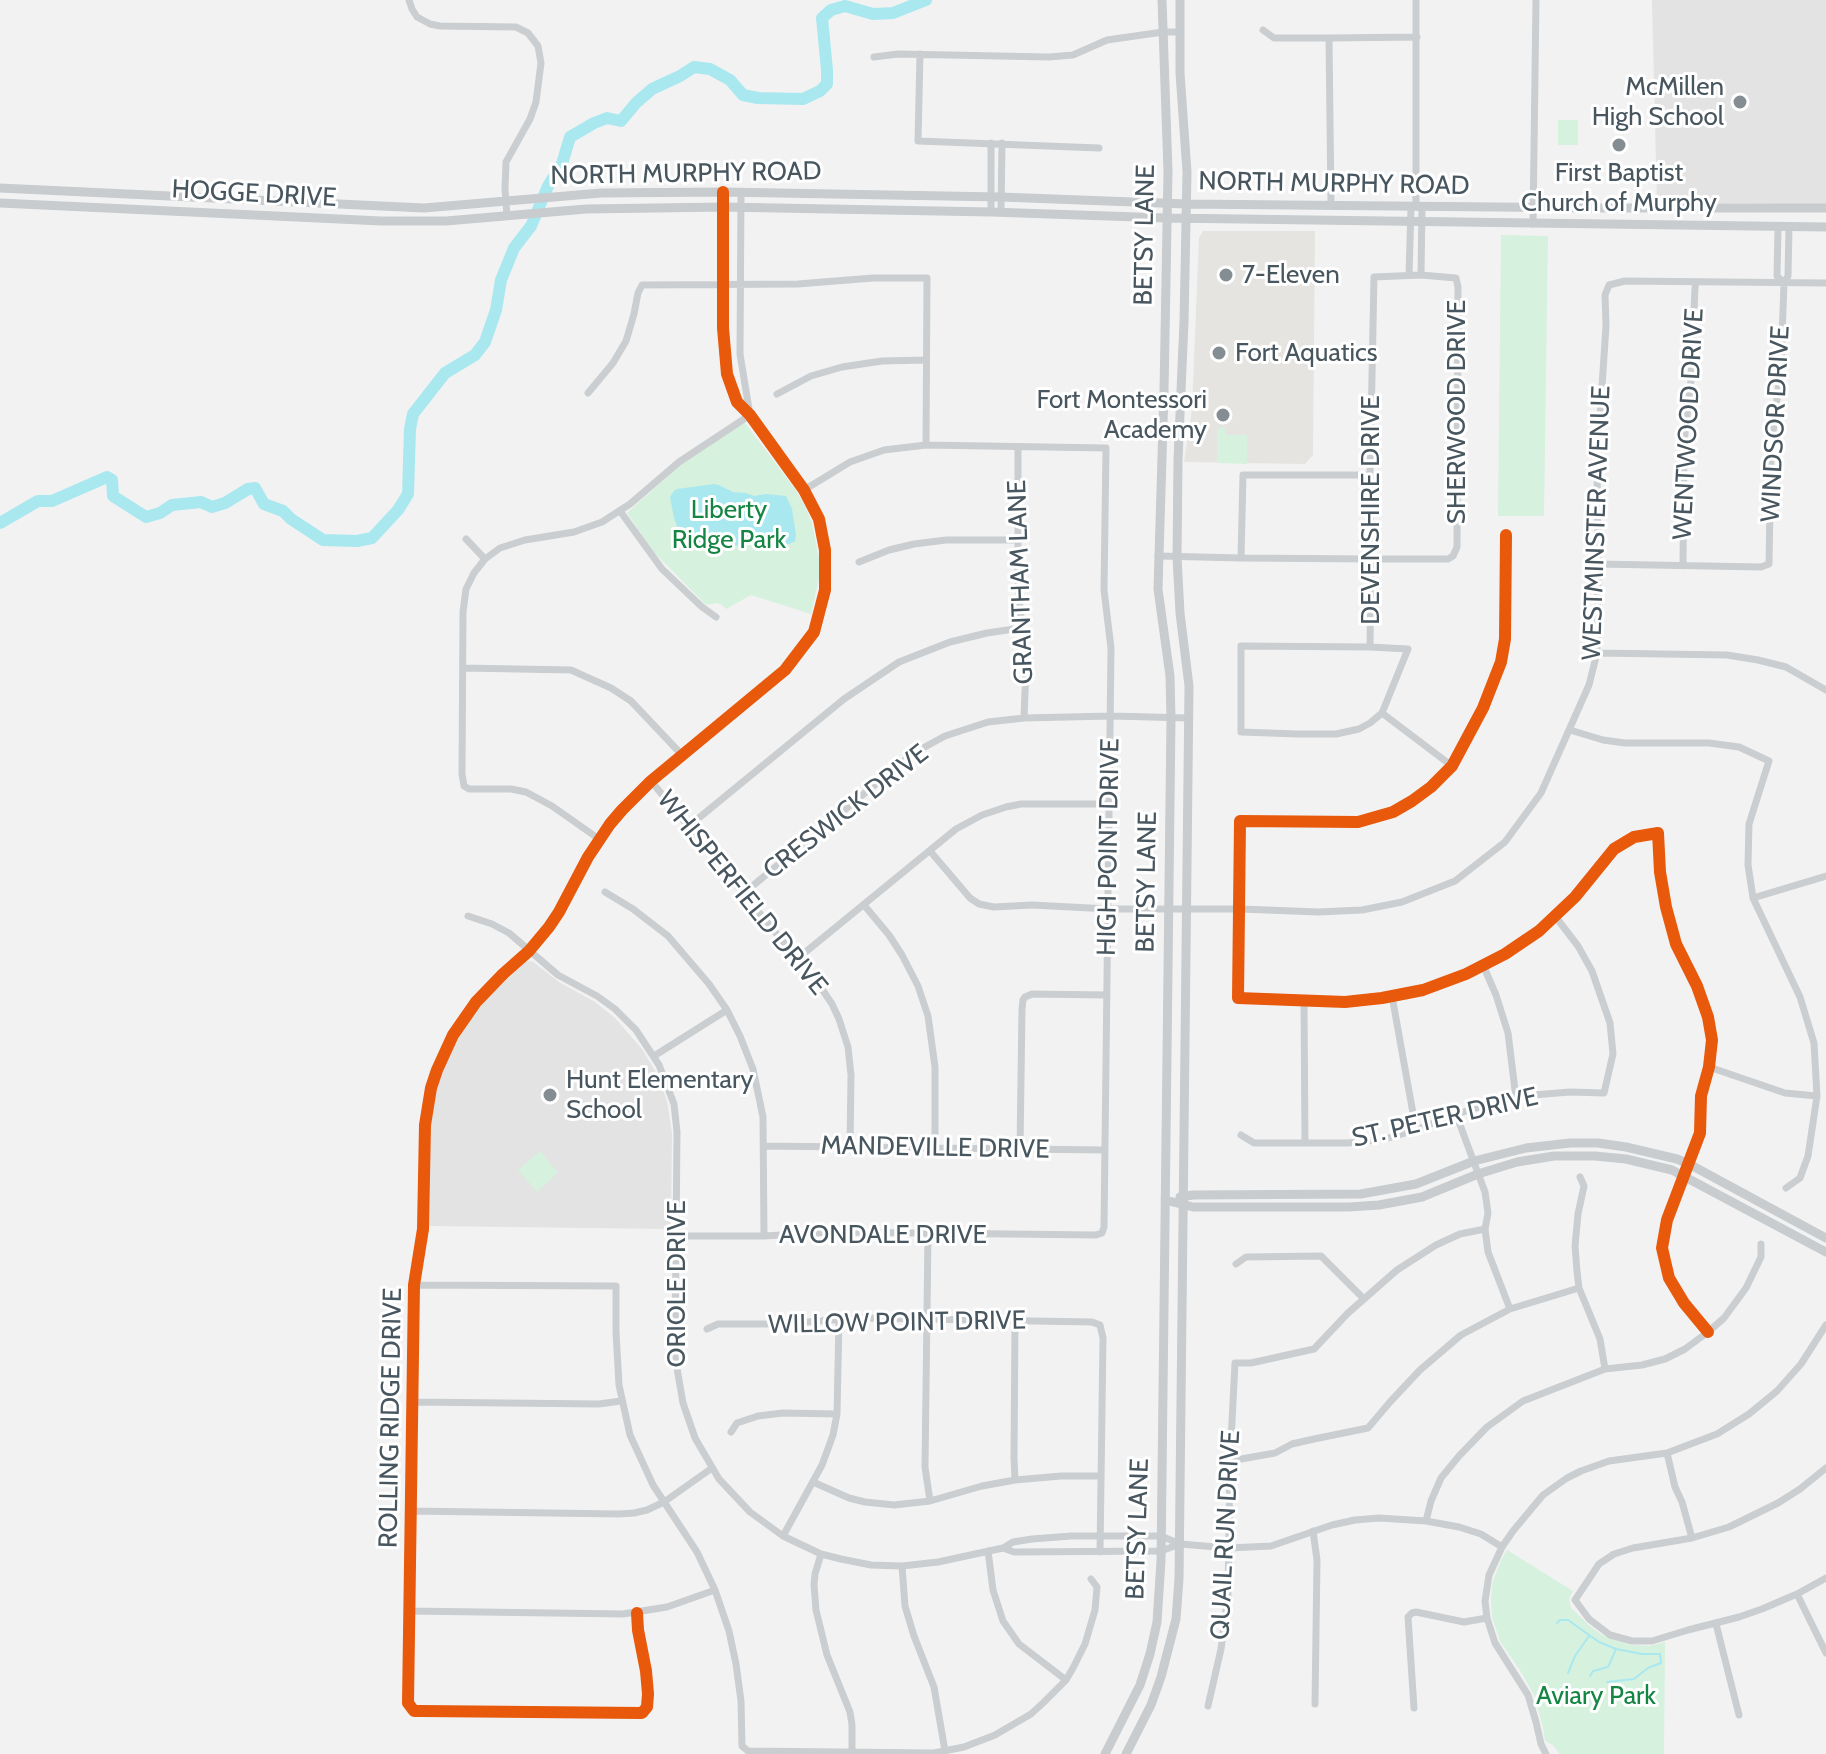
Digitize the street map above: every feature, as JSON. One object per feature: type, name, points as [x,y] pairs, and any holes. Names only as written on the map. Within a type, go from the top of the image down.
[{"type":"main road","name":"BETSY LANE","points":[[1105,1754],[1140,1685],[1150,1654],[1157,1622],[1161,1551],[1171,718],[1170,676],[1158,589],[1168,139],[1162,0]]},
{"type":"main road","name":"BETSY LANE","points":[[1126,1754],[1151,1705],[1171,1645],[1178,1598],[1180,1544],[1189,686],[1177,557],[1187,172],[1180,73],[1180,0]]},
{"type":"main road","name":"HOGGE DRIVE","points":[[0,188],[424,208],[506,202]]},
{"type":"main road","name":"NORTH MURPHY ROAD","points":[[506,202],[601,193],[741,192],[1186,204],[1826,208]]},
{"type":"main road","points":[[197,199],[197,213]]},
{"type":"main road","name":"HOGGE DRIVE","points":[[0,203],[381,221],[446,221],[512,216]]},
{"type":"main road","name":"NORTH MURPHY ROAD","points":[[512,216],[586,209],[723,207],[1166,218],[1826,227]]},
{"type":"main road","points":[[1165,322],[1184,322]]},
{"type":"main road","points":[[1162,434],[1181,435]]},
{"type":"main road","points":[[1167,1072],[1185,1072]]},
{"type":"main road","points":[[1165,1200],[1184,1200],[1193,1195],[1361,1194],[1416,1184],[1474,1161],[1526,1148],[1584,1143],[1626,1147],[1677,1159],[1826,1238]]},
{"type":"main road","points":[[1184,1200],[1193,1207],[1379,1205],[1422,1197],[1517,1162],[1535,1158],[1595,1156],[1626,1159],[1672,1170],[1826,1252]]},
{"type":"street","points":[[409,0],[417,17],[430,24],[516,27],[528,33],[538,46],[541,63],[536,102],[508,157],[505,171],[506,202],[512,216]]},
{"type":"street","points":[[1416,0],[1416,221],[1421,275],[1409,275],[1416,221]]},
{"type":"street","points":[[1533,224],[1536,0]]},
{"type":"street","points":[[1263,30],[1274,38],[1417,37]]},
{"type":"street","points":[[874,57],[920,54],[1049,57],[1073,55],[1107,40],[1180,32]]},
{"type":"street","points":[[1329,38],[1331,206]]},
{"type":"street","points":[[920,54],[918,141],[1099,148]]},
{"type":"street","points":[[991,143],[996,212]]},
{"type":"street","points":[[996,197],[1002,143]]},
{"type":"street","name":"ROLLING RIDGE DRIVE","points":[[637,1613],[648,1703],[642,1713],[414,1711],[408,1703],[414,1285],[423,1229],[425,1125],[437,1070],[453,1035],[476,1002],[529,951],[559,912],[599,839],[622,810],[651,781],[785,670],[814,632],[825,590],[825,550],[819,519],[804,490],[750,415],[737,402],[727,374],[724,353],[723,192]]},
{"type":"street","name":"ROLLING RIDGE DRIVE","points":[[741,192],[740,354],[750,415]]},
{"type":"street","name":"WINDSOR DRIVE","points":[[1683,566],[1761,567],[1769,564],[1771,448],[1781,366],[1784,283],[1777,276],[1783,228]]},
{"type":"street","name":"DEVENSHIRE DRIVE","points":[[1370,647],[1374,277],[1409,275]]},
{"type":"street","name":"SHERWOOD DRIVE","points":[[1371,559],[1448,559],[1457,547],[1458,287],[1456,278],[1421,275]]},
{"type":"street","points":[[588,393],[613,363],[626,341],[642,285],[798,284],[873,278],[927,278],[926,445]]},
{"type":"street","name":"WESTMINSTER AVENUE","points":[[930,851],[970,898],[986,906],[1318,912],[1362,910],[1402,902],[1455,881],[1505,842],[1541,793],[1589,685],[1597,653],[1597,462],[1606,326],[1605,295],[1609,285],[1625,281],[1696,282]]},
{"type":"street","points":[[1696,282],[1826,283]]},
{"type":"street","name":"WENTWOOD DRIVE","points":[[1683,566],[1684,442],[1696,282]]},
{"type":"street","points":[[777,394],[811,376],[842,367],[882,361],[926,360]]},
{"type":"street","points":[[599,839],[526,792],[469,789],[464,786],[463,612],[466,589],[485,559],[508,544],[582,530],[602,522],[679,462],[750,415]]},
{"type":"street","points":[[804,490],[850,462],[884,450],[926,445],[1018,447]]},
{"type":"street","name":"HIGH POINT DRIVE","points":[[1018,447],[1106,448],[1104,590],[1111,648],[1111,716],[1104,1227],[1099,1235],[1089,1235]]},
{"type":"street","name":"GRANTHAM LANE","points":[[1018,447],[1018,587],[1026,666],[1024,718]]},
{"type":"street","points":[[1241,558],[1243,475],[1370,475]]},
{"type":"street","points":[[620,511],[662,569],[716,617]]},
{"type":"street","points":[[1506,535],[1505,639],[1501,662],[1483,708],[1452,766],[1412,801],[1393,812],[1358,822],[1240,821],[1238,998],[1345,1002],[1423,990],[1466,974],[1505,954],[1539,931],[1575,897],[1614,849],[1634,837],[1658,833],[1666,907],[1676,944],[1708,1017],[1712,1040],[1701,1096],[1700,1133],[1667,1220],[1662,1248],[1669,1278],[1684,1303],[1708,1332]]},
{"type":"street","points":[[466,539],[485,559]]},
{"type":"street","points":[[859,562],[914,544],[946,540],[1018,540]]},
{"type":"street","points":[[1158,556],[1371,559]]},
{"type":"street","points":[[1598,564],[1683,566]]},
{"type":"street","points":[[689,826],[844,699],[899,662],[950,642],[1021,628]]},
{"type":"street","points":[[1241,646],[1370,647],[1408,649],[1382,713],[1359,729],[1336,734],[1241,732],[1241,646]]},
{"type":"street","points":[[1597,653],[1727,655],[1758,660],[1786,667],[1826,690]]},
{"type":"street","points":[[463,668],[571,670],[631,701],[682,755]]},
{"type":"street","points":[[1382,713],[1452,766]]},
{"type":"street","name":"CRESWICK DRIVE","points":[[744,893],[912,754],[945,736],[988,722],[1024,718],[1189,718]]},
{"type":"street","points":[[1570,730],[1625,743],[1709,743],[1739,747],[1769,761],[1749,824],[1748,865],[1753,898],[1800,997],[1814,1043],[1817,1096],[1808,1156],[1800,1178],[1786,1188]]},
{"type":"street","name":"WHISPERFIELD DRIVE","points":[[651,781],[827,996],[846,1039],[851,1075],[850,1146]]},
{"type":"street","points":[[797,959],[969,822],[1006,807],[1039,803],[1110,804]]},
{"type":"street","points":[[1753,898],[1826,876]]},
{"type":"street","points":[[605,892],[668,936],[709,984],[740,1036],[761,1102],[764,1236]]},
{"type":"street","points":[[864,905],[902,955],[926,1008],[935,1067],[935,1147]]},
{"type":"street","name":"ORIOLE DRIVE","points":[[468,916],[500,928],[558,975],[615,1009],[636,1030],[654,1056],[669,1090],[677,1123],[676,1372],[688,1419],[712,1468],[739,1501],[783,1536],[821,1554],[856,1563],[902,1566],[938,1562],[1032,1539],[1161,1536],[1180,1544],[1229,1548],[1271,1546],[1343,1522],[1392,1518],[1467,1529],[1502,1547]]},
{"type":"street","name":"ST. PETER DRIVE","points":[[1241,1135],[1254,1143],[1348,1143],[1385,1139],[1456,1114],[1516,1098],[1570,1092],[1604,1093],[1613,1054],[1610,1023],[1592,971],[1555,916]]},
{"type":"street","points":[[1483,965],[1508,1033],[1516,1098]]},
{"type":"street","points":[[1020,1149],[1022,1003],[1025,997],[1037,994],[1107,995]]},
{"type":"street","points":[[1392,996],[1416,1130]]},
{"type":"street","points":[[1304,1000],[1305,1143]]},
{"type":"street","points":[[654,1056],[727,1010]]},
{"type":"street","points":[[1709,1067],[1785,1093],[1817,1096]]},
{"type":"street","points":[[1456,1114],[1485,1192],[1488,1252],[1510,1309]]},
{"type":"street","name":"MANDEVILLE DRIVE","points":[[764,1146],[1105,1150]]},
{"type":"street","points":[[1580,1177],[1584,1186],[1575,1246],[1579,1288],[1600,1339],[1605,1369]]},
{"type":"street","points":[[1236,1264],[1246,1257],[1321,1256],[1363,1298],[1397,1270],[1436,1245],[1460,1234],[1485,1229]]},
{"type":"street","name":"AVONDALE DRIVE","points":[[676,1236],[833,1232],[1089,1235]]},
{"type":"street","points":[[928,1234],[925,1474],[930,1501]]},
{"type":"street","points":[[1426,1521],[1441,1478],[1487,1427],[1523,1401],[1605,1369],[1665,1359],[1708,1332],[1724,1318],[1746,1288],[1761,1257],[1761,1244]]},
{"type":"street","points":[[414,1285],[616,1286],[621,1401],[630,1435],[638,1455],[697,1552],[715,1590],[736,1664],[744,1749],[945,1751],[970,1745],[1017,1722],[1043,1703],[1066,1680],[1085,1644],[1093,1621],[1097,1587],[1091,1579]]},
{"type":"street","points":[[1230,1461],[1275,1453],[1292,1444],[1368,1428],[1420,1370],[1461,1335],[1510,1309],[1579,1288]]},
{"type":"street","name":"QUAIL RUN DRIVE","points":[[1208,1706],[1228,1594],[1235,1363],[1251,1363],[1314,1349],[1363,1298]]},
{"type":"street","points":[[783,1536],[828,1451],[837,1414],[839,1319]]},
{"type":"street","name":"WILLOW POINT DRIVE","points":[[707,1329],[718,1324],[780,1324],[839,1319],[1088,1322],[1100,1325],[1101,1476]]},
{"type":"street","points":[[1015,1322],[1015,1480]]},
{"type":"street","points":[[1546,1754],[1528,1695],[1495,1643],[1487,1618],[1487,1584],[1502,1547],[1532,1506],[1567,1478],[1609,1461],[1667,1453],[1717,1434],[1749,1414],[1777,1391],[1801,1364],[1826,1325]]},
{"type":"street","points":[[412,1402],[599,1404],[621,1401]]},
{"type":"street","points":[[731,1432],[737,1423],[758,1416],[837,1414]]},
{"type":"street","points":[[1667,1453],[1692,1538]]},
{"type":"street","points":[[411,1511],[619,1514],[647,1510],[664,1502],[712,1468]]},
{"type":"street","points":[[1826,1468],[1800,1489],[1729,1527],[1614,1554],[1599,1564],[1575,1600],[1589,1619],[1610,1635],[1632,1641],[1652,1641],[1762,1609],[1826,1578]]},
{"type":"street","points":[[813,1482],[865,1502],[894,1505],[930,1501],[1015,1480],[1101,1476],[1100,1552]]},
{"type":"street","points":[[1313,1531],[1317,1560],[1315,1704]]},
{"type":"street","name":"ORIOLE DRIVE","points":[[1003,1548],[1014,1552],[1161,1551],[1180,1544]]},
{"type":"street","points":[[988,1551],[993,1590],[1003,1621],[1019,1644],[1066,1680]]},
{"type":"street","points":[[821,1554],[815,1574],[816,1610],[827,1655],[850,1712],[852,1752]]},
{"type":"street","points":[[902,1566],[905,1606],[934,1687],[945,1751]]},
{"type":"street","points":[[409,1611],[637,1613],[667,1607],[715,1590]]},
{"type":"street","points":[[1797,1594],[1826,1653]]},
{"type":"street","points":[[1414,1708],[1408,1617],[1416,1612],[1464,1622],[1487,1618]]},
{"type":"street","points":[[1716,1624],[1739,1715]]},
{"type":"shaded area","name":"McMillen High School","points":[[1652,0],[1826,0],[1826,205],[1657,205]]},
{"type":"shaded area","points":[[1203,231],[1315,231],[1313,455],[1305,464],[1184,462],[1192,409],[1199,238]]},
{"type":"shaded area","name":"Hunt Elementary School","points":[[532,961],[615,1018],[642,1049],[657,1074],[667,1101],[672,1133],[671,1229],[429,1226],[430,1131],[435,1096],[444,1066],[460,1034],[486,999],[526,962]]},
{"type":"green space","points":[[1558,120],[1578,120],[1578,145],[1558,145]]},
{"type":"green space","points":[[1501,235],[1548,236],[1544,516],[1498,516]]},
{"type":"green space","name":"Liberty Ridge Park","points":[[745,423],[795,489],[812,523],[819,558],[819,578],[811,614],[751,595],[726,609],[716,603],[706,605],[652,550],[627,513],[683,463]]},
{"type":"green space","points":[[1217,428],[1226,428],[1226,435],[1247,435],[1247,464],[1217,463]]},
{"type":"green space","points":[[540,1151],[558,1173],[537,1192],[518,1170]]},
{"type":"green space","name":"Aviary Park","points":[[1507,1550],[1573,1591],[1569,1599],[1571,1608],[1604,1636],[1630,1645],[1649,1646],[1665,1642],[1664,1754],[1559,1754],[1554,1746],[1545,1741],[1534,1695],[1500,1641],[1492,1617],[1492,1584]]},
{"type":"water","points":[[714,484],[754,496],[786,496],[792,509],[795,541],[787,545],[748,543],[737,546],[726,540],[706,541],[701,545],[688,542],[683,529],[677,526],[670,497],[677,489]]},
{"type":"waterway","points":[[0,523],[38,501],[52,501],[107,477],[112,480],[113,496],[146,517],[172,505],[201,502],[212,507],[255,488],[264,504],[283,511],[323,540],[372,538],[408,494],[413,414],[445,373],[475,355],[485,342],[496,310],[501,280],[514,248],[531,226],[548,186],[562,164],[570,137],[607,118],[621,121],[652,89],[694,67],[710,69],[730,80],[743,95],[803,99],[827,84],[822,18],[831,10],[845,6],[873,14],[893,13],[926,0]]},
{"type":"waterway","points":[[1557,1623],[1568,1620],[1599,1642],[1616,1649],[1660,1654],[1661,1663],[1634,1679],[1607,1682]]},
{"type":"waterway","points":[[1568,1673],[1589,1636]]},
{"type":"waterway","points":[[1590,1676],[1593,1671],[1608,1667],[1616,1649]]},
{"type":"cycle path","points":[[637,1613],[648,1694],[647,1707],[642,1713],[414,1711],[408,1703],[414,1285],[423,1229],[425,1125],[437,1070],[453,1035],[476,1002],[529,951],[549,927],[610,824],[651,781],[785,670],[814,632],[825,590],[825,550],[819,519],[804,490],[750,415],[737,402],[727,374],[723,328],[723,192]]},
{"type":"cycle path","points":[[1506,535],[1505,639],[1501,662],[1483,708],[1452,766],[1412,801],[1393,812],[1358,822],[1240,821],[1238,998],[1345,1002],[1423,990],[1466,974],[1505,954],[1539,931],[1575,897],[1614,849],[1634,837],[1658,833],[1666,907],[1676,944],[1708,1017],[1712,1040],[1701,1096],[1700,1133],[1667,1220],[1662,1248],[1669,1278],[1684,1303],[1708,1332]]},
{"type":"place","name":"McMillen High School","points":[[1740,102]]},
{"type":"place","name":"First Baptist Church of Murphy","points":[[1619,145]]},
{"type":"place","name":"7-Eleven","points":[[1226,275]]},
{"type":"place","name":"Fort Aquatics","points":[[1219,353]]},
{"type":"place","name":"Fort Montessori Academy","points":[[1223,415]]},
{"type":"place","name":"Hunt Elementary School","points":[[550,1095]]}]
